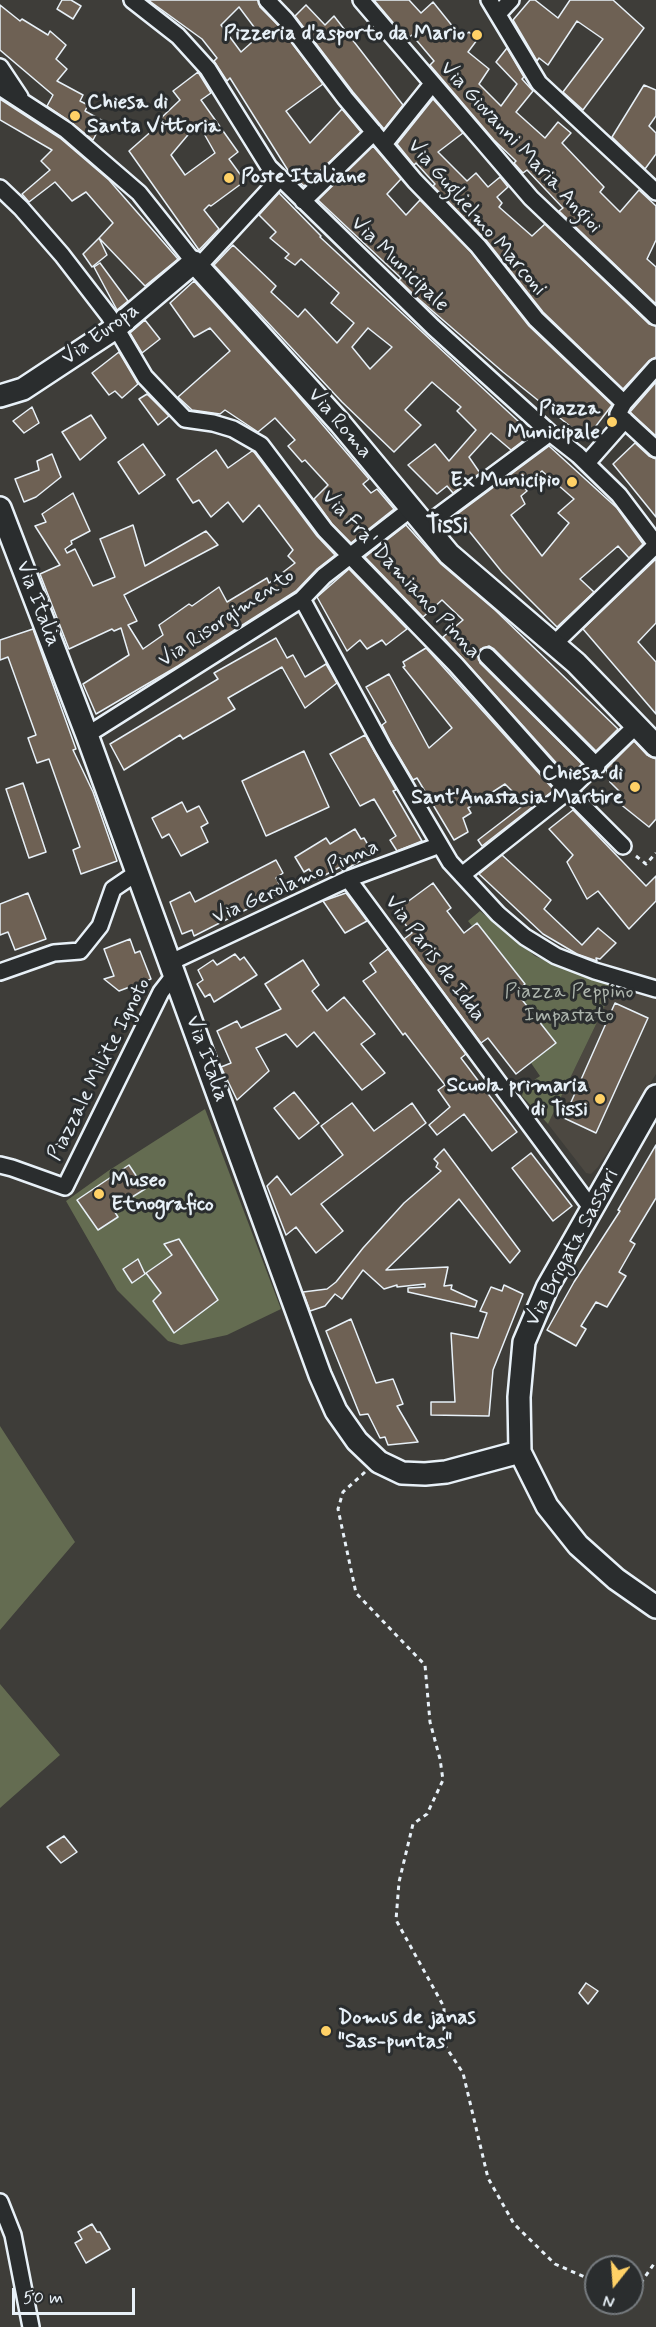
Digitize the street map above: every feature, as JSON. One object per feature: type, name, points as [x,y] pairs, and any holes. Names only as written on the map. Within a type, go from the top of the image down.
[{"type":"main road","name":"Via Europa","points":[[0,396],[23,389],[117,327],[196,264]]},
{"type":"main road","name":"Via Roma","points":[[196,264],[340,423],[449,554],[576,663],[656,746]]},
{"type":"main road","name":"Via Italia","points":[[0,508],[138,872],[320,1375],[336,1411],[357,1441],[379,1462],[402,1473],[446,1472],[520,1452]]},
{"type":"main road","name":"Via Brigata Sassari","points":[[656,1096],[547,1288],[524,1342],[519,1397],[520,1452],[547,1506],[578,1545],[616,1579],[656,1607]]},
{"type":"street","name":"Via Municipale","points":[[132,0],[178,36],[208,69],[268,167],[433,327],[587,463],[619,495],[656,545]]},
{"type":"street","name":"Via Guglielmo Marconi","points":[[267,0],[286,20],[415,181],[477,246],[536,319],[624,403]]},
{"type":"street","name":"Via Giovanni Maria Angioi","points":[[361,0],[531,198],[656,317]]},
{"type":"street","points":[[489,0],[539,84],[656,192]]},
{"type":"street","points":[[498,14],[511,0]]},
{"type":"street","name":"Via Roma","points":[[0,67],[24,101]]},
{"type":"street","points":[[303,201],[379,138],[432,84]]},
{"type":"street","name":"Via Roma","points":[[0,87],[66,130],[139,193],[196,264]]},
{"type":"street","points":[[196,264],[280,178]]},
{"type":"street","name":"Via Fra' Damiano Pinna","points":[[0,188],[21,208],[62,255],[117,327],[145,377],[185,419],[233,429],[261,445],[325,530],[456,665],[568,791],[623,846]]},
{"type":"street","points":[[656,367],[624,403],[618,414],[656,449]]},
{"type":"street","points":[[587,463],[625,420]]},
{"type":"street","points":[[426,525],[550,432]]},
{"type":"street","name":"Via Risorgimento","points":[[87,735],[302,599],[350,554],[412,508]]},
{"type":"street","points":[[554,644],[656,545]]},
{"type":"street","points":[[302,599],[383,748],[450,862],[498,914],[525,937],[556,956],[595,971],[656,989]]},
{"type":"street","points":[[487,656],[597,766]]},
{"type":"street","points":[[462,875],[568,791],[597,766],[636,726]]},
{"type":"street","name":"Via Gerolamo Pinna","points":[[173,968],[348,879],[440,845]]},
{"type":"street","points":[[0,972],[54,953],[80,951],[100,926],[113,889],[138,872]]},
{"type":"street","name":"Via Paris de Idda","points":[[348,879],[592,1209]]},
{"type":"street","name":"Piazzale Milite Ignoto","points":[[0,1165],[65,1186],[173,968]]},
{"type":"street","points":[[0,2202],[13,2235],[31,2327]]},
{"type":"path","points":[[623,846],[646,864],[656,853]]},
{"type":"path","points":[[379,1462],[343,1492],[338,1509],[356,1593],[424,1665],[430,1722],[440,1759],[442,1780],[427,1814],[413,1824],[399,1882],[396,1920],[444,2007],[444,2044],[463,2073],[488,2178],[514,2224],[555,2264],[584,2277]]},
{"type":"path","points":[[644,2278],[656,2261]]},
{"type":"shaded area","name":"Scuola primaria di Tissi","points":[[615,985],[656,997],[656,1074],[598,1167],[591,1174],[586,1173],[548,1124]]},
{"type":"green space","name":"Piazza Peppino Impastato","points":[[480,911],[535,956],[564,969],[615,985],[548,1124],[522,1096],[524,1087],[540,1076],[531,1063],[556,1043],[516,992],[525,984],[477,923],[472,926],[468,921]]},
{"type":"green space","points":[[205,1109],[281,1309],[227,1335],[181,1345],[168,1341],[117,1290],[66,1201],[108,1171]]},
{"type":"green space","points":[[0,1426],[75,1542],[0,1630]]},
{"type":"green space","points":[[0,1684],[60,1755],[0,1808]]},
{"type":"building","points":[[62,0],[71,0],[81,6],[73,19],[57,9]]},
{"type":"building","points":[[148,0],[258,0],[260,7],[279,26],[323,84],[286,111],[310,143],[342,109],[361,132],[304,186],[289,172],[230,78],[227,81],[214,61],[217,58],[202,39]],"holes":[[[239,7],[260,35],[241,52],[221,25]]]},
{"type":"building","points":[[374,0],[409,0],[421,13],[433,2],[462,38],[469,32],[477,40],[468,52],[489,69],[479,84],[501,106],[517,84],[496,62],[507,48],[524,77],[522,79],[533,91],[516,112],[545,138],[558,122],[571,133],[562,143],[604,187],[600,192],[620,212],[639,190],[656,206],[656,240],[647,259],[656,267],[656,304],[559,211],[563,208],[527,170],[523,173],[514,163],[516,161],[494,140],[430,65],[434,61],[412,35],[407,39]]},
{"type":"building","points":[[530,0],[535,0],[558,18],[570,0],[613,0],[644,28],[583,110],[563,92],[603,39],[577,21],[548,65],[539,58],[537,61],[513,20]]},
{"type":"building","points":[[0,5],[20,21],[22,19],[48,35],[50,31],[66,45],[56,59],[67,69],[57,81],[83,95],[80,101],[88,105],[85,111],[103,121],[93,140],[47,106],[53,95],[0,50]]},
{"type":"building","points":[[306,5],[325,25],[334,16],[403,105],[384,129],[295,16]]},
{"type":"building","points":[[198,72],[211,93],[201,100],[238,152],[229,159],[245,181],[204,210],[219,229],[199,250],[129,151],[163,121],[160,119],[180,100],[173,91]],"holes":[[[198,123],[215,153],[185,175],[171,155]]]},
{"type":"building","points":[[644,85],[656,90],[656,116],[649,126],[656,133],[656,154],[645,169],[612,137]]},
{"type":"building","points":[[0,99],[60,138],[109,180],[178,259],[145,286],[99,238],[113,223],[86,192],[72,201],[55,182],[29,202],[22,194],[50,170],[41,161],[52,150],[0,120]]},
{"type":"building","points":[[433,99],[463,133],[438,152],[467,181],[476,173],[488,187],[500,177],[508,187],[497,197],[502,203],[499,207],[532,236],[545,224],[649,324],[656,326],[656,357],[649,361],[623,389],[543,312],[486,240],[433,186],[435,184],[416,163],[414,165],[397,144]]},
{"type":"building","points":[[373,146],[401,179],[387,194],[406,215],[420,200],[471,252],[529,326],[612,405],[586,439],[503,372],[414,295],[399,280],[401,278],[318,200]]},
{"type":"building","points":[[279,193],[320,237],[532,434],[511,450],[491,433],[469,457],[480,473],[453,493],[447,486],[437,494],[408,465],[435,444],[449,461],[476,430],[457,411],[461,407],[432,382],[405,410],[421,425],[394,452],[342,402],[214,265],[233,245],[276,286],[271,292],[298,317],[305,309],[337,343],[354,323],[331,303],[339,293],[301,259],[295,265],[285,258],[289,254],[270,238],[276,232],[259,215]],"holes":[[[368,328],[392,347],[370,369],[352,347]]]},
{"type":"building","points":[[99,238],[107,255],[92,267],[83,254]]},
{"type":"building","points":[[100,263],[128,301],[117,310],[94,267]]},
{"type":"building","points":[[194,281],[286,382],[369,479],[363,484],[371,493],[377,489],[394,509],[351,543],[332,524],[314,499],[328,485],[305,460],[302,462],[288,446],[295,440],[275,418],[258,432],[225,410],[220,414],[192,410],[178,397],[230,351],[210,328],[194,337],[170,303]]},
{"type":"building","points":[[145,320],[160,339],[142,353],[130,333]]},
{"type":"building","points":[[119,352],[138,384],[122,398],[115,391],[109,395],[92,373]]},
{"type":"building","points":[[656,382],[656,436],[630,412]]},
{"type":"building","points":[[147,394],[169,416],[158,425],[139,399]]},
{"type":"building","points":[[32,407],[39,423],[24,433],[13,421]]},
{"type":"building","points":[[91,415],[106,438],[80,460],[62,432]]},
{"type":"building","points":[[635,443],[649,456],[656,459],[656,517],[613,464]]},
{"type":"building","points":[[143,444],[165,475],[139,494],[118,462]]},
{"type":"building","points":[[549,446],[617,508],[643,544],[629,558],[618,546],[580,579],[594,592],[557,627],[502,572],[456,515]],"holes":[[[542,471],[574,499],[558,513],[569,523],[542,556],[511,515],[525,504],[521,496],[527,491],[523,485]]]},
{"type":"building","points":[[216,450],[228,468],[252,451],[254,452],[317,536],[335,555],[317,569],[296,591],[178,666],[96,714],[83,684],[129,655],[121,628],[114,631],[112,629],[69,649],[40,574],[60,565],[35,526],[46,522],[42,514],[73,493],[90,531],[71,541],[72,544],[65,549],[67,553],[75,549],[93,586],[115,577],[100,539],[133,525],[145,566],[206,531],[218,545],[124,595],[137,621],[128,625],[143,649],[163,635],[159,625],[219,587],[227,602],[267,578],[269,583],[295,563],[288,556],[293,550],[259,505],[243,522],[228,502],[211,517],[199,500],[193,503],[177,479]]},
{"type":"building","points":[[52,454],[61,477],[36,497],[24,502],[15,479],[39,470],[37,461]]},
{"type":"building","points":[[406,525],[441,564],[495,610],[618,729],[596,751],[494,649],[489,646],[481,649],[478,654],[480,663],[582,764],[569,777],[443,637],[463,620],[442,600],[423,617],[365,557]]},
{"type":"building","points":[[656,559],[656,623],[638,642],[656,662],[656,714],[583,629]]},
{"type":"building","points":[[349,569],[407,629],[386,645],[382,640],[367,649],[360,640],[347,651],[317,597]]},
{"type":"building","points":[[33,629],[76,749],[73,750],[93,792],[117,861],[81,874],[73,850],[80,847],[49,759],[37,763],[28,738],[36,735],[8,657],[0,660],[0,640]]},
{"type":"building","points":[[276,638],[287,658],[293,655],[305,677],[326,664],[337,683],[305,708],[282,667],[228,698],[235,709],[183,739],[180,735],[124,770],[110,744],[218,679],[214,673]]},
{"type":"building","points":[[426,648],[554,790],[482,846],[478,840],[525,804],[505,784],[468,808],[471,813],[463,818],[468,832],[454,840],[417,778],[413,780],[391,743],[382,725],[386,722],[366,687],[389,674],[429,748],[452,728],[403,667],[405,666],[403,662]]},
{"type":"building","points":[[365,735],[396,790],[393,791],[422,841],[397,851],[390,840],[396,836],[374,799],[360,806],[330,754]]},
{"type":"building","name":"Chiesa di Sant'Anastasia Martire","points":[[634,741],[647,755],[656,759],[656,819],[649,827],[614,799],[620,792],[610,782],[606,769]]},
{"type":"building","points":[[304,751],[329,807],[266,836],[242,781]]},
{"type":"building","points":[[23,783],[46,852],[29,858],[6,789]]},
{"type":"building","points":[[182,802],[187,812],[199,806],[208,823],[201,827],[208,842],[181,856],[169,834],[162,838],[152,818]]},
{"type":"building","points":[[573,810],[646,886],[656,876],[656,901],[629,929],[598,891],[587,899],[567,862],[573,855],[549,829]]},
{"type":"building","points":[[355,829],[373,853],[343,871],[340,867],[316,880],[309,869],[304,872],[295,857],[326,838],[330,844]]},
{"type":"building","points":[[502,855],[551,900],[544,909],[582,945],[598,928],[616,943],[600,959],[596,958],[597,961],[577,954],[543,934],[479,874]]},
{"type":"building","points":[[276,860],[283,873],[276,878],[283,891],[194,936],[192,930],[182,934],[170,902],[190,892],[195,902]]},
{"type":"building","points":[[433,883],[451,908],[447,911],[464,933],[477,923],[525,984],[516,992],[556,1043],[516,1074],[488,1038],[481,1043],[404,939],[412,933],[395,911]]},
{"type":"building","points":[[28,893],[46,939],[15,950],[8,932],[0,935],[0,904]]},
{"type":"building","points":[[346,893],[367,921],[345,933],[323,901]]},
{"type":"building","points":[[130,939],[135,953],[140,951],[151,979],[119,991],[104,979],[114,976],[104,949]]},
{"type":"building","points":[[388,949],[466,1054],[461,1058],[517,1132],[492,1151],[464,1114],[437,1135],[429,1125],[450,1107],[438,1090],[445,1085],[405,1033],[403,1035],[363,981],[376,972],[370,963]]},
{"type":"building","points":[[235,954],[240,960],[244,957],[257,975],[214,1002],[210,994],[205,997],[197,984],[203,980],[198,970],[213,960],[217,965]]},
{"type":"building","points":[[303,960],[319,985],[312,991],[327,1011],[344,997],[375,1034],[361,1044],[385,1073],[362,1090],[314,1032],[297,1047],[286,1034],[256,1048],[269,1071],[237,1100],[221,1067],[231,1063],[217,1031],[237,1021],[241,1028],[281,1009],[265,984]]},
{"type":"building","points":[[615,1003],[648,1018],[596,1133],[564,1118]]},
{"type":"building","points":[[294,1092],[319,1123],[299,1139],[274,1108]]},
{"type":"building","points":[[352,1103],[374,1131],[412,1103],[426,1123],[321,1204],[343,1231],[316,1253],[296,1227],[286,1235],[267,1186],[277,1176],[291,1195],[343,1155],[321,1126]]},
{"type":"building","points":[[656,1145],[656,1198],[630,1241],[635,1244],[619,1272],[626,1276],[607,1307],[596,1302],[581,1326],[586,1329],[576,1346],[547,1330],[574,1282],[620,1211],[618,1210]]},
{"type":"building","points":[[444,1149],[520,1251],[510,1263],[459,1199],[386,1270],[448,1267],[444,1286],[452,1285],[451,1289],[477,1301],[475,1307],[408,1292],[408,1288],[425,1287],[425,1284],[397,1287],[397,1285],[384,1289],[363,1270],[342,1299],[335,1294],[325,1306],[310,1311],[303,1292],[327,1289],[336,1282],[404,1203],[441,1171],[436,1167],[438,1163],[434,1159]]},
{"type":"building","points":[[531,1153],[572,1206],[553,1221],[512,1168]]},
{"type":"building","points":[[129,1165],[145,1189],[113,1209],[118,1217],[98,1230],[77,1200]]},
{"type":"building","points":[[179,1239],[218,1300],[174,1333],[153,1301],[161,1293],[146,1273],[172,1255],[164,1244]]},
{"type":"building","points":[[138,1259],[145,1274],[132,1283],[123,1269]]},
{"type":"building","points":[[504,1285],[523,1294],[493,1370],[489,1416],[431,1415],[431,1402],[455,1402],[451,1333],[478,1338],[487,1313],[480,1311],[491,1287],[502,1291]]},
{"type":"building","points":[[351,1319],[376,1383],[393,1379],[403,1404],[397,1406],[418,1442],[388,1445],[385,1437],[380,1438],[368,1414],[360,1415],[326,1331]]},
{"type":"building","points":[[64,1836],[77,1852],[61,1863],[47,1847]]},
{"type":"building","points":[[586,1983],[598,1991],[588,2004],[579,1993]]},
{"type":"building","points":[[92,2224],[97,2232],[100,2232],[110,2249],[86,2263],[75,2243],[82,2239],[78,2232]]},
{"type":"place","name":"Pizzeria d'asporto da Mario","points":[[477,35]]},
{"type":"place","name":"Chiesa di Santa Vittoria","points":[[75,116]]},
{"type":"place","name":"Poste Italiane","points":[[229,178]]},
{"type":"place","name":"Piazza Municipale","points":[[612,422]]},
{"type":"place","name":"Ex Municipio","points":[[572,482]]},
{"type":"place","name":"Chiesa di Sant'Anastasia Martire","points":[[635,787]]},
{"type":"place","name":"Scuola primaria di Tissi","points":[[600,1099]]},
{"type":"place","name":"Museo Etnografico","points":[[99,1194]]},
{"type":"place","name":"Domus de janas \"Sas-puntas\"","points":[[326,2031]]},
{"type":"district","name":"Tissi","points":[[447,527]]}]
